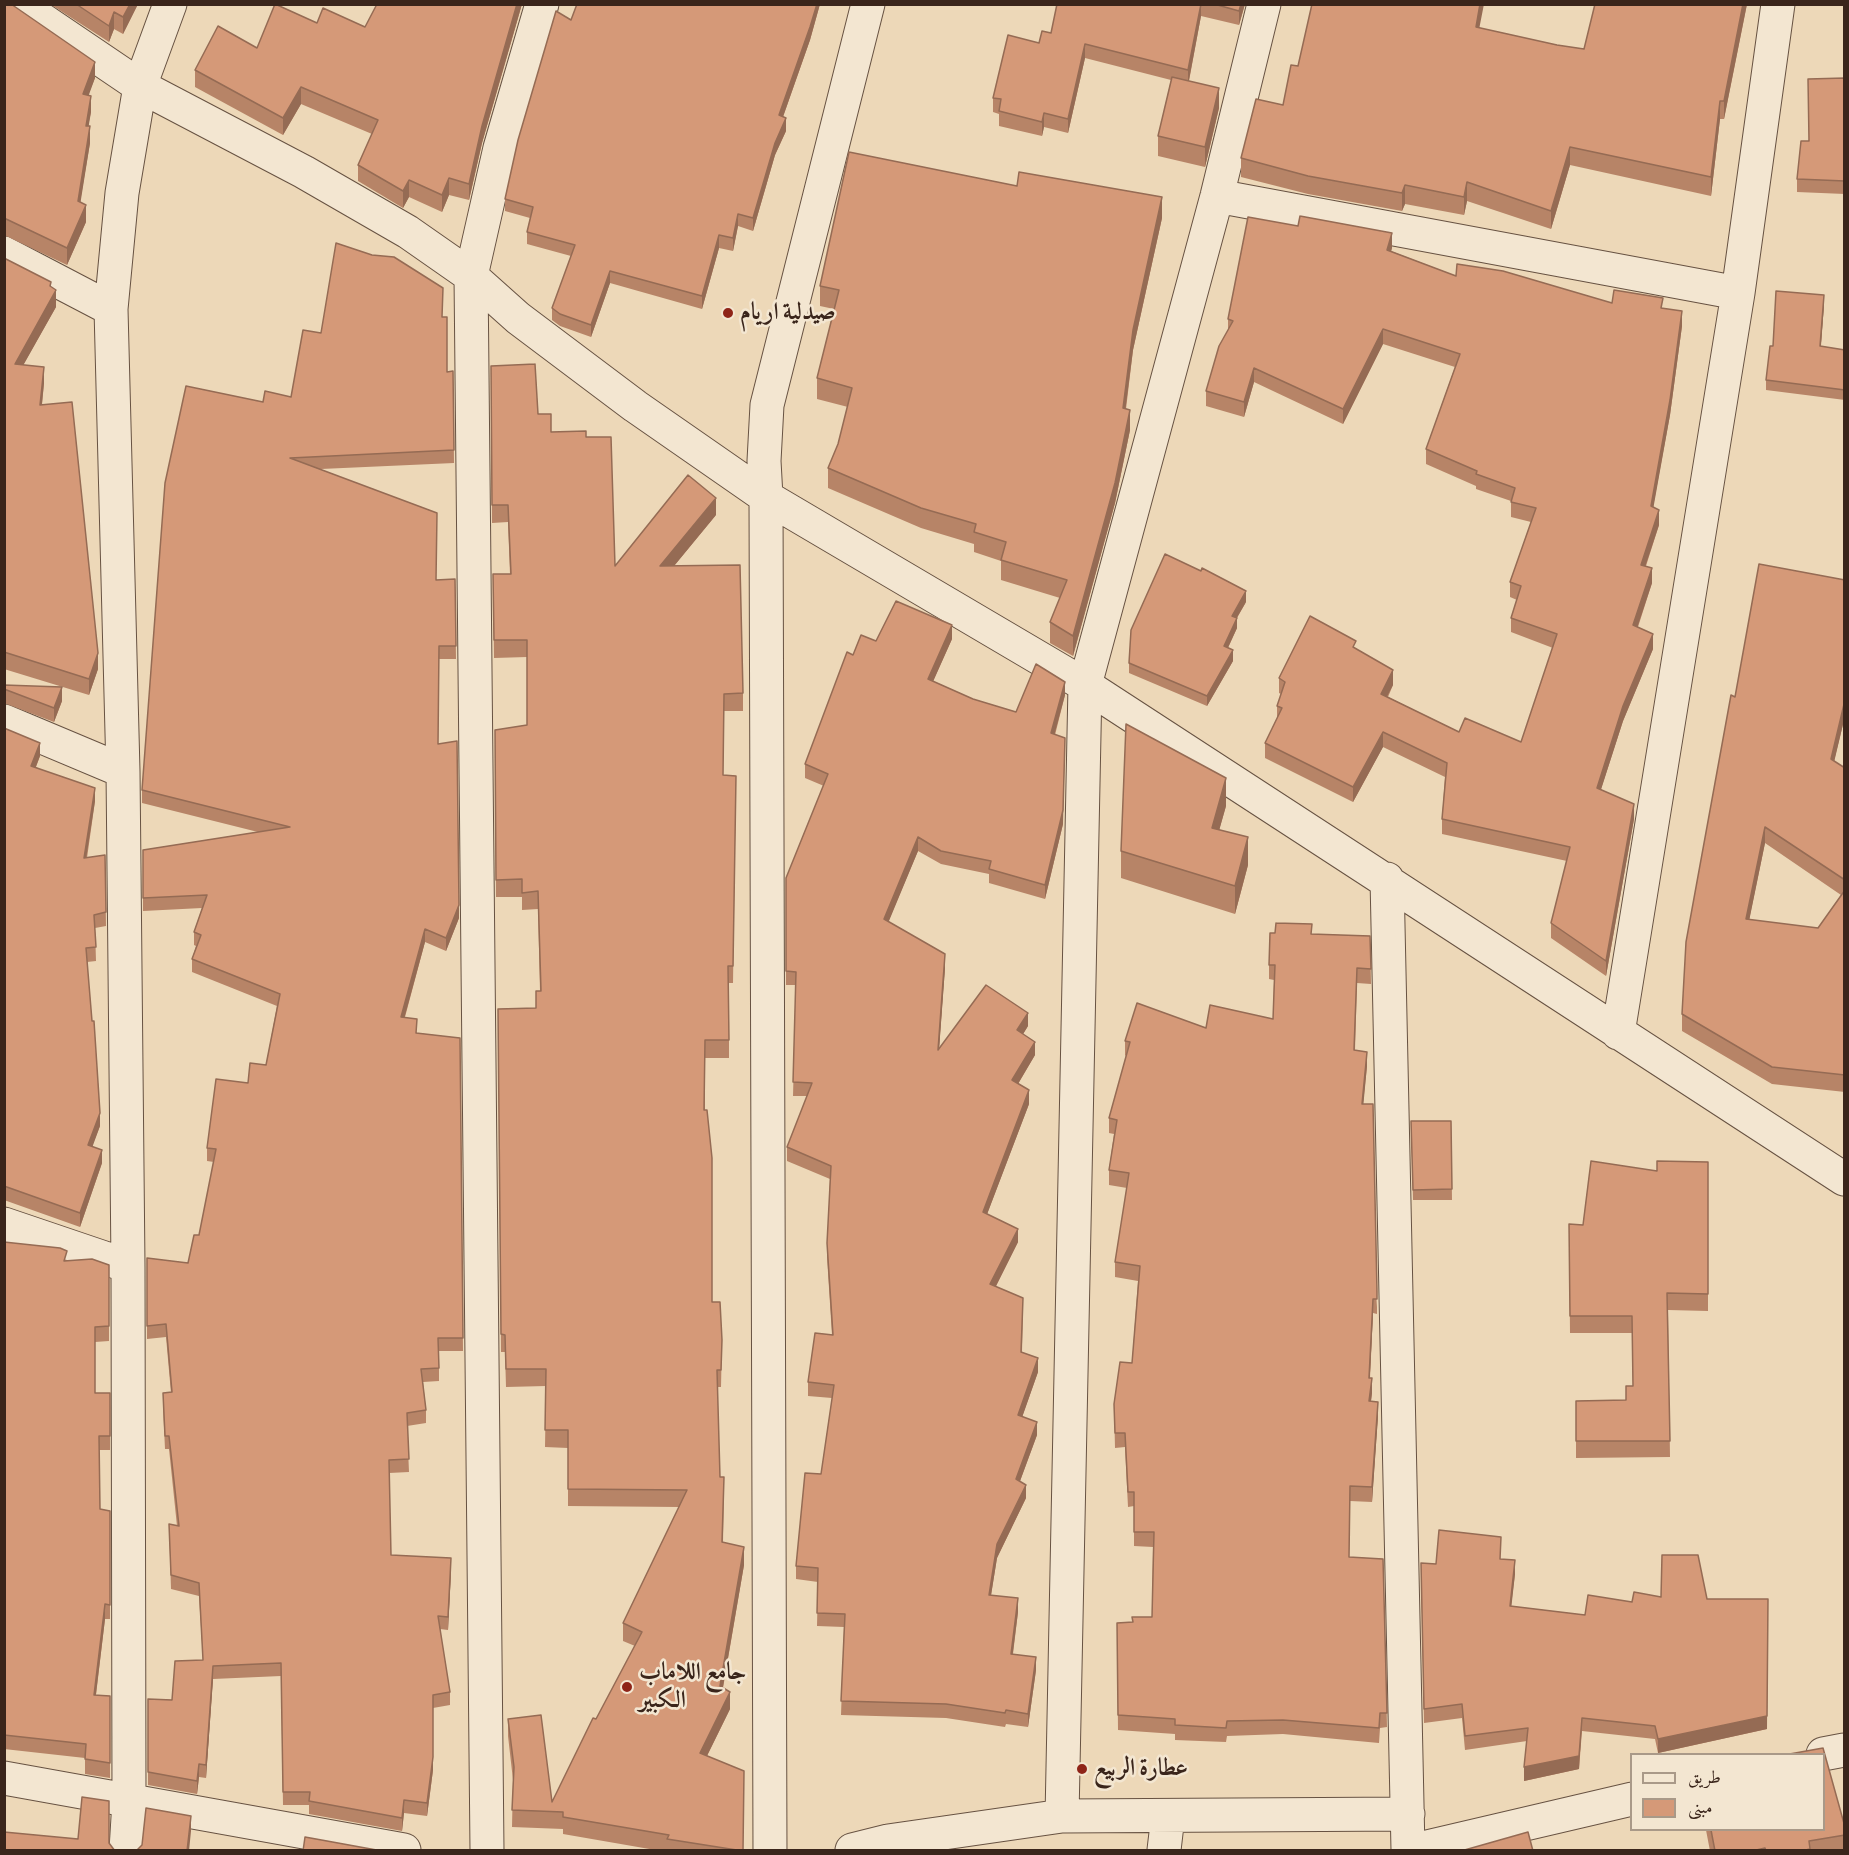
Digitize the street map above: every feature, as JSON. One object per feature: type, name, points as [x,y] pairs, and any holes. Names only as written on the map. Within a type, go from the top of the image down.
[{"type":"street","points":[[19,4],[140,86],[303,172],[408,232],[471,276],[518,318],[635,406],[766,496],[1085,685],[1387,879],[1618,1033],[1845,1179]]},
{"type":"street","points":[[126,1851],[129,1801],[128,1266],[123,771],[111,309],[122,193],[140,86],[170,4]]},
{"type":"street","points":[[487,1851],[471,276],[500,148],[542,4]]},
{"type":"street","points":[[770,1851],[766,496],[764,460],[766,405],[868,4]]},
{"type":"street","points":[[1062,1816],[1085,685],[1217,196],[1264,4]]},
{"type":"street","points":[[1618,1033],[1738,293],[1778,4]]},
{"type":"street","points":[[1217,196],[1738,293]]},
{"type":"street","points":[[4,252],[111,309]]},
{"type":"street","points":[[4,721],[123,771]]},
{"type":"street","points":[[1387,879],[1408,1851]]},
{"type":"street","points":[[4,1224],[128,1266]]},
{"type":"street","points":[[1825,1755],[1845,1750]]},
{"type":"street","points":[[4,1778],[402,1850]]},
{"type":"street","points":[[1414,1851],[1630,1799]]},
{"type":"street","points":[[852,1851],[888,1841],[1062,1816],[1408,1814]]},
{"type":"street","points":[[1164,1851],[1168,1816]]},
{"type":"building","points":[[4,4],[11,4],[95,62],[83,94],[91,96],[86,126],[90,126],[78,201],[86,205],[67,248],[4,218]]},
{"type":"building","points":[[76,4],[130,4],[123,17],[114,12],[109,26]]},
{"type":"building","points":[[275,4],[317,23],[323,8],[365,27],[377,4],[517,4],[482,126],[469,184],[449,178],[442,195],[409,180],[403,191],[358,165],[378,120],[301,87],[283,118],[195,70],[218,26],[257,48]]},
{"type":"building","points":[[577,4],[817,4],[779,115],[786,118],[775,143],[753,218],[738,214],[733,238],[719,235],[702,296],[610,271],[591,325],[560,314],[552,308],[575,245],[527,232],[533,207],[505,199],[518,140],[556,11],[571,20]]},
{"type":"building","points":[[1057,4],[1201,4],[1188,70],[1085,44],[1068,119],[1044,113],[1042,122],[999,111],[1001,99],[993,98],[1008,35],[1039,43],[1042,31],[1051,33]]},
{"type":"building","points":[[1214,4],[1241,4],[1239,11]]},
{"type":"building","points":[[1312,4],[1480,4],[1476,27],[1584,49],[1595,4],[1743,4],[1724,101],[1720,101],[1711,177],[1570,147],[1551,211],[1467,182],[1464,197],[1405,185],[1402,193],[1308,176],[1241,158],[1256,99],[1283,105],[1291,65],[1298,66]]},
{"type":"building","points":[[1172,77],[1219,88],[1205,147],[1158,136]]},
{"type":"building","points":[[1845,78],[1845,181],[1797,179],[1801,141],[1809,141],[1808,79]]},
{"type":"building","points":[[849,152],[1017,186],[1019,172],[1162,197],[1133,330],[1123,408],[1130,410],[1115,483],[1073,636],[1050,622],[1067,580],[1001,560],[1006,542],[974,532],[976,524],[921,508],[828,468],[838,444],[852,388],[817,378],[839,290],[820,286]]},
{"type":"building","points":[[1300,216],[1392,233],[1387,250],[1456,276],[1457,264],[1503,271],[1612,303],[1614,290],[1663,298],[1661,308],[1682,311],[1670,400],[1651,506],[1659,510],[1641,565],[1652,568],[1633,625],[1653,634],[1623,706],[1597,788],[1634,804],[1606,961],[1551,923],[1570,847],[1442,819],[1447,763],[1383,732],[1353,787],[1265,743],[1282,708],[1277,706],[1285,682],[1279,678],[1310,616],[1356,641],[1353,647],[1393,670],[1381,694],[1459,732],[1465,718],[1521,742],[1557,634],[1511,618],[1521,586],[1510,582],[1536,508],[1511,502],[1515,488],[1476,474],[1477,471],[1426,449],[1460,354],[1383,329],[1343,409],[1254,368],[1244,402],[1206,391],[1219,346],[1233,321],[1228,319],[1248,217],[1298,226]]},
{"type":"building","points":[[336,243],[372,255],[394,257],[443,288],[442,317],[447,317],[447,372],[453,371],[454,450],[290,458],[437,513],[436,580],[455,579],[456,646],[439,646],[438,744],[457,741],[459,905],[446,938],[425,929],[401,1017],[417,1019],[416,1033],[460,1038],[463,1338],[438,1338],[439,1368],[421,1369],[426,1410],[407,1413],[409,1459],[389,1460],[391,1555],[451,1558],[448,1617],[438,1616],[450,1692],[433,1695],[433,1757],[427,1803],[404,1800],[402,1818],[309,1801],[310,1792],[283,1792],[281,1663],[213,1666],[206,1765],[199,1764],[197,1781],[148,1772],[148,1699],[172,1700],[175,1661],[203,1660],[199,1583],[171,1575],[169,1524],[179,1526],[169,1436],[165,1436],[163,1393],[172,1392],[166,1324],[147,1326],[147,1258],[188,1263],[194,1235],[199,1235],[216,1149],[207,1148],[216,1079],[248,1083],[250,1063],[266,1065],[280,994],[192,959],[201,935],[194,932],[207,895],[143,898],[143,850],[290,827],[142,790],[165,483],[186,386],[263,402],[265,391],[291,397],[303,330],[321,333]]},
{"type":"building","points":[[4,258],[51,282],[50,286],[56,290],[15,364],[44,367],[40,405],[72,402],[98,653],[89,679],[4,652]]},
{"type":"building","points":[[1776,291],[1824,295],[1820,346],[1845,350],[1845,390],[1766,380],[1770,346],[1773,346]]},
{"type":"building","points":[[535,364],[538,414],[551,414],[551,432],[586,431],[586,437],[611,437],[615,566],[688,475],[716,498],[660,566],[740,565],[743,693],[724,694],[723,775],[736,776],[733,966],[728,966],[729,1040],[705,1040],[704,1110],[707,1110],[712,1158],[712,1302],[720,1302],[722,1340],[721,1370],[717,1370],[720,1477],[724,1477],[722,1542],[744,1547],[720,1686],[730,1692],[700,1753],[744,1771],[743,1851],[667,1839],[669,1835],[563,1817],[563,1812],[512,1810],[514,1767],[508,1719],[541,1715],[552,1802],[593,1718],[596,1719],[642,1632],[623,1623],[687,1490],[568,1489],[568,1430],[545,1430],[546,1369],[506,1369],[505,1335],[501,1334],[498,1009],[536,1008],[536,991],[541,991],[538,891],[522,893],[522,879],[496,880],[495,730],[527,725],[527,640],[494,640],[493,574],[511,574],[508,505],[492,505],[491,366]]},
{"type":"building","points":[[1165,554],[1201,571],[1202,568],[1246,591],[1232,616],[1237,618],[1224,646],[1233,650],[1207,696],[1129,663],[1131,630]]},
{"type":"building","points":[[1759,564],[1845,580],[1845,700],[1831,759],[1845,768],[1845,880],[1765,827],[1746,919],[1818,928],[1845,890],[1845,1075],[1772,1067],[1682,1014],[1686,942],[1731,695],[1735,697]]},
{"type":"building","points":[[896,601],[952,625],[928,679],[973,699],[1016,712],[1036,664],[1065,682],[1051,733],[1065,738],[1063,810],[1045,885],[989,869],[991,861],[941,851],[918,837],[884,919],[945,954],[938,1050],[986,985],[1028,1013],[1017,1030],[1035,1042],[1012,1080],[1029,1090],[983,1212],[1018,1229],[990,1284],[1023,1298],[1021,1352],[1038,1358],[1018,1415],[1037,1422],[1016,1479],[1026,1485],[997,1544],[989,1595],[1018,1598],[1011,1654],[1036,1657],[1028,1714],[946,1704],[841,1701],[845,1614],[817,1613],[818,1568],[796,1566],[805,1473],[821,1474],[834,1385],[808,1382],[815,1333],[833,1335],[827,1243],[831,1166],[787,1147],[812,1083],[793,1082],[796,972],[786,971],[786,878],[828,774],[805,764],[847,652],[853,655],[861,635],[876,641]]},
{"type":"building","points":[[4,685],[62,687],[54,708],[4,689]]},
{"type":"building","points":[[1126,724],[1226,778],[1212,828],[1248,837],[1235,886],[1121,851]]},
{"type":"building","points":[[4,728],[40,743],[31,766],[95,788],[84,858],[105,855],[106,912],[94,915],[96,947],[86,948],[100,1113],[88,1145],[102,1150],[80,1213],[4,1186]]},
{"type":"building","points":[[1276,923],[1312,924],[1311,934],[1370,936],[1371,969],[1357,968],[1354,1050],[1367,1052],[1362,1104],[1373,1104],[1377,1299],[1373,1299],[1369,1378],[1372,1378],[1369,1401],[1378,1402],[1372,1487],[1350,1486],[1349,1557],[1383,1559],[1387,1713],[1380,1713],[1379,1728],[1283,1720],[1227,1721],[1226,1728],[1175,1725],[1175,1719],[1118,1715],[1117,1623],[1133,1622],[1132,1617],[1152,1617],[1154,1532],[1134,1532],[1134,1492],[1128,1492],[1125,1433],[1115,1433],[1114,1404],[1120,1362],[1132,1363],[1140,1266],[1115,1262],[1129,1173],[1109,1170],[1117,1120],[1109,1118],[1130,1042],[1125,1041],[1137,1003],[1206,1028],[1210,1005],[1273,1019],[1275,965],[1269,965],[1270,933],[1275,933]]},
{"type":"building","points":[[1411,1121],[1451,1121],[1452,1189],[1413,1190]]},
{"type":"building","points":[[1591,1161],[1657,1171],[1657,1161],[1708,1162],[1708,1294],[1667,1293],[1670,1441],[1576,1441],[1576,1401],[1626,1400],[1626,1386],[1633,1386],[1632,1316],[1570,1316],[1569,1224],[1583,1225]]},
{"type":"building","points":[[4,1242],[60,1248],[67,1251],[64,1261],[92,1259],[109,1265],[109,1326],[95,1327],[95,1393],[110,1393],[110,1436],[99,1436],[100,1509],[110,1511],[110,1605],[105,1604],[94,1695],[110,1696],[110,1763],[85,1759],[86,1744],[4,1735]]},
{"type":"building","points":[[1439,1530],[1501,1537],[1500,1559],[1515,1560],[1510,1606],[1585,1615],[1588,1595],[1632,1602],[1634,1592],[1661,1597],[1662,1555],[1698,1555],[1707,1599],[1768,1599],[1767,1716],[1658,1739],[1655,1726],[1582,1718],[1579,1756],[1524,1767],[1528,1728],[1465,1736],[1462,1704],[1424,1709],[1421,1563],[1436,1564]]},
{"type":"building","points":[[1823,1748],[1824,1753],[1795,1753]]},
{"type":"building","points":[[1825,1755],[1845,1827],[1845,1835],[1809,1841],[1810,1849],[1801,1851],[1766,1851],[1765,1848],[1752,1851],[1715,1851],[1711,1831],[1825,1831]]},
{"type":"building","points":[[82,1797],[109,1801],[109,1843],[115,1851],[4,1851],[4,1832],[78,1839]]},
{"type":"building","points":[[146,1808],[191,1816],[187,1851],[136,1851],[142,1845]]},
{"type":"building","points":[[1528,1832],[1533,1851],[1461,1851]]},
{"type":"building","points":[[305,1837],[382,1851],[303,1851]]},
{"type":"place","name":"صيدلية اريام","points":[[728,313]]},
{"type":"place","name":"جامع اللاماب الكبير","points":[[627,1687]]},
{"type":"place","name":"عطارة الربيع","points":[[1082,1769]]}]
